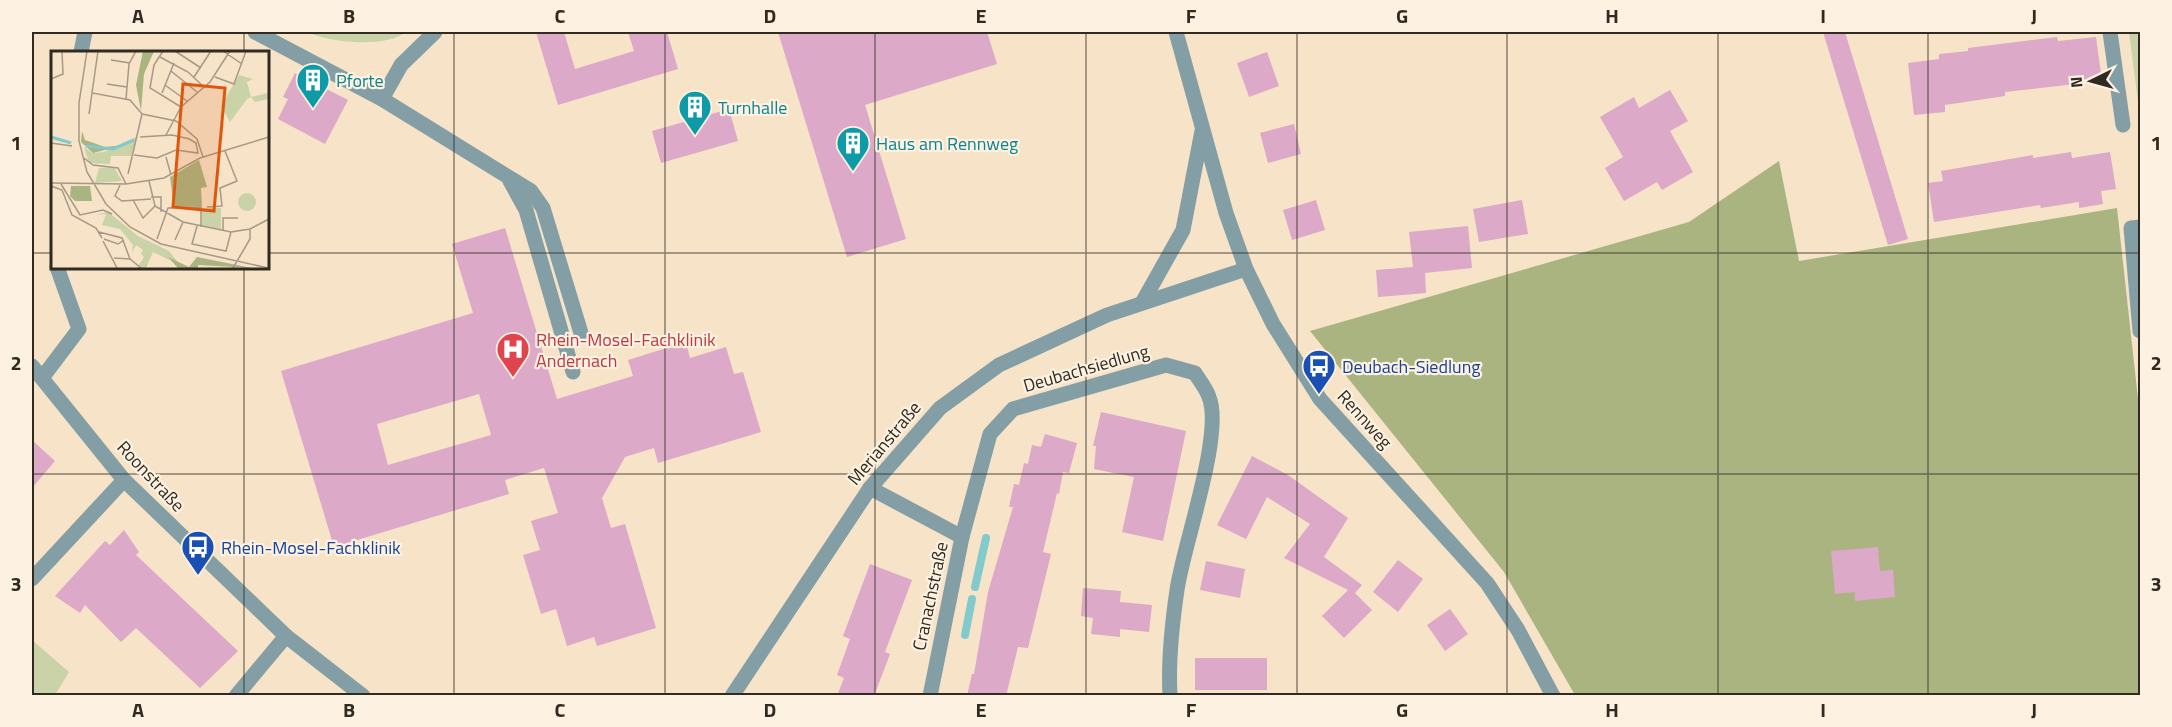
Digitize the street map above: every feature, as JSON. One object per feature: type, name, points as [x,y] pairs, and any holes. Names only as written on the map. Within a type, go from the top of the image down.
[{"type":"street","points":[[81,51],[85,32]]},
{"type":"street","points":[[255,32],[382,99],[531,191],[543,208],[581,333]]},
{"type":"street","points":[[382,99],[401,65],[435,32]]},
{"type":"street","name":"Rennweg","points":[[1176,32],[1226,213],[1246,269],[1273,324],[1320,399],[1475,568],[1518,630],[1553,696]]},
{"type":"street","points":[[2110,32],[2123,126]]},
{"type":"street","points":[[1142,303],[1183,230],[1203,128]]},
{"type":"street","points":[[508,178],[526,210],[573,372]]},
{"type":"street","points":[[2140,227],[2131,228],[2140,331]]},
{"type":"street","points":[[42,378],[79,329],[57,268]]},
{"type":"street","name":"Merianstraße","points":[[732,696],[870,488],[940,408],[999,365],[1107,315],[1246,269]]},
{"type":"street","name":"Deubachsiedlung","points":[[962,537],[990,434],[1013,409],[1166,365],[1195,373],[1210,398],[1212,427],[1203,480],[1177,589],[1169,675],[1170,696]]},
{"type":"street","name":"Roonstraße","points":[[32,366],[124,480],[286,636],[363,696]]},
{"type":"street","points":[[32,579],[124,480]]},
{"type":"street","name":"Cranachstraße","points":[[870,488],[962,537],[930,696]]},
{"type":"street","points":[[236,696],[286,636]]},
{"type":"green space","points":[[308,32],[405,32],[385,40],[358,42],[329,39]]},
{"type":"green space","points":[[2129,32],[2140,32],[2140,117]]},
{"type":"green space","points":[[1779,161],[1799,261],[2117,208],[2140,417],[2140,695],[1575,695],[1504,572],[1310,331],[1689,222]]},
{"type":"green space","points":[[32,640],[69,672],[55,695],[32,695]]},
{"type":"building","points":[[536,32],[564,32],[575,69],[634,51],[628,32],[667,32],[678,69],[558,105]]},
{"type":"building","name":"Haus am Rennweg","points":[[778,32],[987,32],[997,64],[865,105],[906,239],[847,257]]},
{"type":"building","points":[[1823,32],[1845,32],[1908,239],[1888,245]]},
{"type":"building","points":[[2057,37],[2058,41],[2096,37],[2102,81],[2005,92],[2005,96],[1945,105],[1945,112],[1914,115],[1908,63],[1939,59],[1939,54],[1968,51],[1968,48]]},
{"type":"building","points":[[1267,52],[1279,86],[1249,97],[1237,63]]},
{"type":"building","name":"Pforte","points":[[295,73],[348,100],[325,144],[278,119],[288,99],[283,97]]},
{"type":"building","points":[[1670,90],[1688,121],[1670,131],[1693,172],[1662,190],[1657,182],[1624,201],[1605,168],[1623,157],[1600,117],[1634,97],[1639,108]]},
{"type":"building","name":"Turnhalle","points":[[729,109],[738,141],[661,163],[652,131]]},
{"type":"building","points":[[1294,124],[1301,154],[1268,163],[1260,133]]},
{"type":"building","points":[[2071,152],[2072,158],[2110,152],[2116,189],[2101,191],[2103,204],[2079,208],[2079,202],[2041,208],[2040,205],[1934,222],[1928,183],[1943,181],[1941,171],[2033,155],[2033,158]]},
{"type":"building","points":[[1316,200],[1325,230],[1292,240],[1283,210]]},
{"type":"building","points":[[1522,200],[1528,234],[1479,242],[1473,209]]},
{"type":"building","points":[[1468,226],[1472,268],[1425,273],[1426,293],[1378,297],[1376,270],[1413,267],[1409,232]]},
{"type":"building","points":[[505,228],[557,399],[633,376],[628,360],[686,342],[690,358],[726,347],[734,374],[743,372],[761,432],[658,463],[654,448],[625,457],[602,498],[611,528],[625,524],[656,628],[597,646],[594,637],[567,646],[556,609],[541,614],[523,555],[540,550],[531,521],[558,513],[544,468],[505,480],[509,494],[334,547],[281,371],[473,313],[452,244]],"holes":[[[479,394],[491,435],[388,465],[377,424]]]},
{"type":"building","points":[[1101,412],[1186,431],[1163,541],[1122,532],[1134,477],[1094,469],[1096,446],[1093,446]]},
{"type":"building","points":[[1045,434],[1077,443],[1069,473],[1063,472],[1059,494],[1057,493],[1043,552],[1051,554],[1028,648],[1018,647],[1006,696],[967,696],[972,674],[974,674],[988,592],[1013,507],[1009,507],[1014,484],[1019,485],[1024,463],[1028,464],[1032,445],[1041,447]]},
{"type":"building","points":[[32,440],[55,461],[32,488]]},
{"type":"building","points":[[1252,456],[1288,475],[1348,518],[1324,557],[1362,585],[1355,593],[1372,610],[1344,638],[1322,616],[1348,590],[1284,558],[1310,524],[1267,497],[1246,539],[1217,525]]},
{"type":"building","points":[[124,530],[139,552],[136,555],[238,651],[200,688],[136,628],[121,642],[85,605],[80,613],[55,596],[105,541],[110,545]]},
{"type":"building","points":[[1878,547],[1880,571],[1893,570],[1895,597],[1855,601],[1855,592],[1835,594],[1831,551]]},
{"type":"building","points":[[1398,560],[1423,579],[1398,612],[1373,592]]},
{"type":"building","points":[[1206,561],[1245,569],[1240,598],[1200,590]]},
{"type":"building","points":[[870,564],[912,580],[885,652],[890,654],[874,696],[837,696],[844,678],[837,675],[850,639],[843,636]]},
{"type":"building","points":[[1083,588],[1121,591],[1120,602],[1152,605],[1149,632],[1120,629],[1120,637],[1091,634],[1093,618],[1081,616]]},
{"type":"building","points":[[1450,609],[1468,634],[1445,651],[1427,625]]},
{"type":"building","points":[[1195,658],[1267,658],[1267,690],[1195,690]]},
{"type":"waterway","points":[[975,587],[986,538]]},
{"type":"waterway","points":[[965,635],[972,599]]},
{"type":"place","name":"Pforte","points":[[313,109]]},
{"type":"place","name":"Turnhalle","points":[[695,136]]},
{"type":"place","name":"Haus am Rennweg","points":[[853,172]]},
{"type":"place","name":"Rhein-Mosel-Fachklinik Andernach","points":[[513,378]]},
{"type":"place","name":"Deubach-Siedlung","points":[[1319,395]]},
{"type":"place","name":"Rhein-Mosel-Fachklinik","points":[[198,576]]}]
